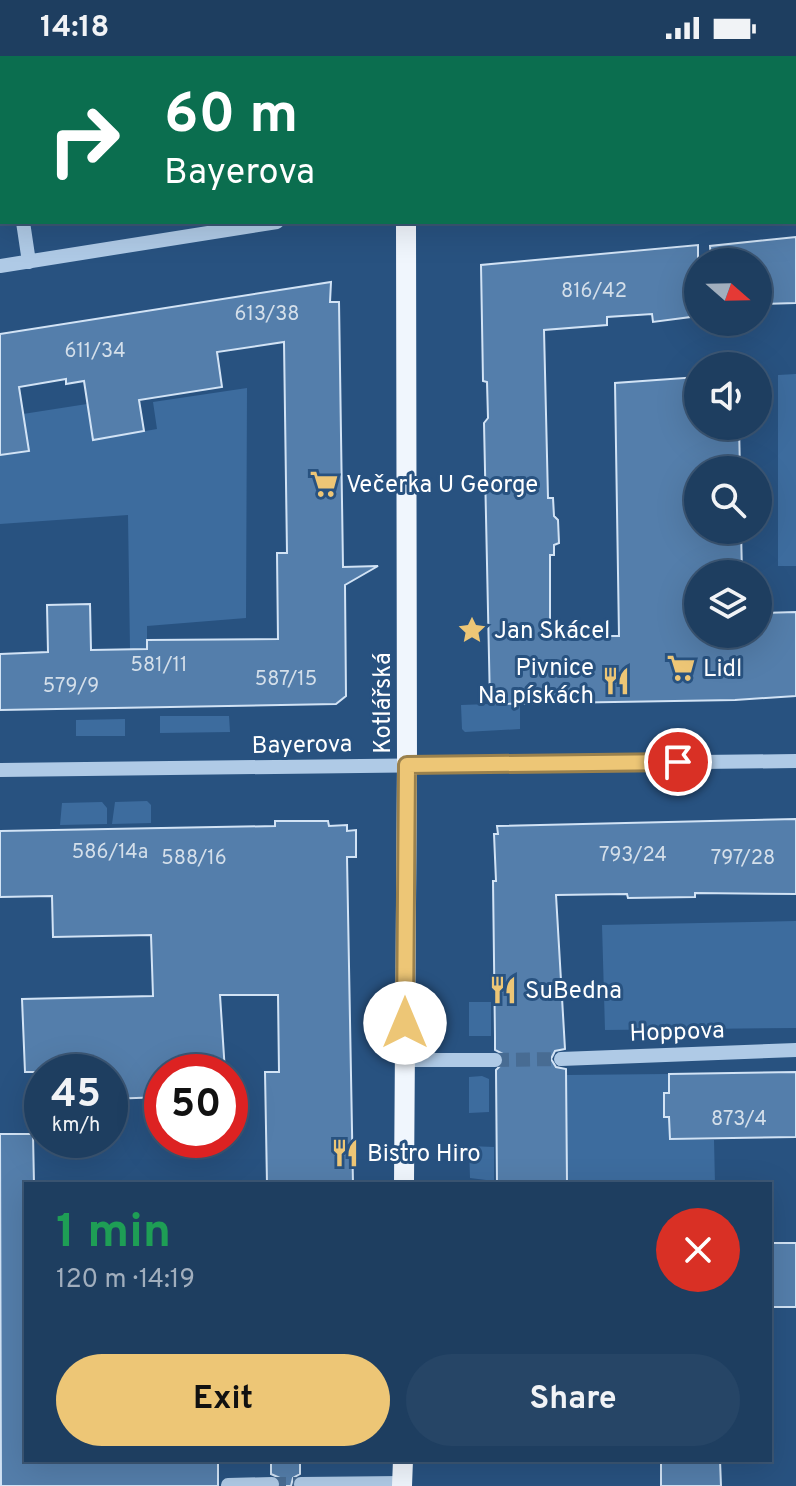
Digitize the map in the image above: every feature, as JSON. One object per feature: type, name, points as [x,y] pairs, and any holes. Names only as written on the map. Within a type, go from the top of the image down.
[{"type":"main road","name":"Kotlářská","points":[[404,1182],[406,224]]},
{"type":"main road","points":[[402,1484],[403,1462]]},
{"type":"street","points":[[23,224],[29,262]]},
{"type":"street","points":[[0,266],[265,224]]},
{"type":"street","name":"Bayerova","points":[[0,770],[796,761]]},
{"type":"street","name":"Hoppova","points":[[561,1059],[796,1050]]},
{"type":"street","points":[[405,1060],[495,1060]]},
{"type":"street","points":[[228,1485],[272,1484]]},
{"type":"street","points":[[301,1484],[402,1484]]},
{"type":"shaded area","points":[[796,374],[796,566],[778,566],[778,375]]},
{"type":"shaded area","points":[[247,388],[246,618],[147,626],[147,649],[130,649],[128,515],[0,524],[0,455],[29,450],[23,414],[87,404],[94,440],[157,429],[153,402]]},
{"type":"shaded area","points":[[520,703],[520,729],[465,732],[462,729],[461,705]]},
{"type":"shaded area","points":[[160,716],[229,716],[230,732],[160,733]]},
{"type":"shaded area","points":[[125,719],[125,736],[76,736],[76,720]]},
{"type":"shaded area","points":[[147,801],[151,805],[151,823],[112,824],[115,802]]},
{"type":"shaded area","points":[[102,802],[107,808],[107,824],[60,825],[62,803]]},
{"type":"shaded area","points":[[796,921],[796,1028],[605,1030],[602,925]]},
{"type":"shaded area","points":[[469,1002],[491,1002],[491,1036],[469,1036]]},
{"type":"shaded area","points":[[669,1074],[669,1093],[664,1094],[664,1117],[669,1117],[670,1139],[714,1140],[715,1182],[567,1182],[568,1172],[563,1171],[567,1140],[566,1075]]},
{"type":"shaded area","points":[[469,1077],[489,1079],[489,1112],[469,1113]]},
{"type":"shaded area","points":[[469,1146],[494,1147],[494,1181],[470,1178]]},
{"type":"building","points":[[796,237],[796,303],[772,304],[772,248],[710,246]]},
{"type":"building","points":[[698,245],[698,248],[684,248],[684,318],[653,322],[652,314],[607,317],[607,325],[544,330],[548,498],[553,498],[559,543],[554,545],[554,555],[550,555],[550,636],[619,636],[615,383],[684,378],[684,440],[739,440],[740,456],[684,456],[684,544],[741,544],[742,560],[684,560],[684,648],[772,648],[772,613],[796,612],[796,696],[735,700],[490,704],[484,423],[488,418],[487,382],[483,381],[481,265]]},
{"type":"building","points":[[331,282],[330,302],[339,302],[343,567],[378,566],[345,585],[346,696],[336,704],[0,710],[0,654],[48,652],[47,605],[90,604],[91,650],[147,649],[147,640],[278,639],[277,553],[287,553],[284,342],[217,352],[222,387],[139,400],[144,431],[93,440],[84,381],[66,384],[66,379],[19,387],[29,451],[0,455],[0,334]]},
{"type":"building","points":[[796,819],[796,894],[695,893],[695,897],[628,898],[627,894],[556,895],[565,1049],[555,1051],[551,1059],[556,1067],[566,1069],[567,1182],[497,1182],[496,1070],[505,1061],[503,1054],[495,1050],[493,881],[496,881],[494,834],[498,834],[497,826]]},
{"type":"building","points":[[275,821],[328,821],[329,826],[347,825],[347,831],[356,830],[356,857],[347,857],[353,1182],[267,1182],[265,1072],[279,1072],[278,995],[220,995],[224,1054],[144,1054],[144,1098],[128,1098],[128,1054],[24,1054],[22,999],[153,996],[151,935],[53,937],[52,896],[0,897],[0,831],[275,826]]},
{"type":"building","points":[[796,1072],[796,1137],[670,1139],[669,1117],[664,1117],[664,1093],[669,1093],[669,1074]]},
{"type":"building","points":[[0,1134],[24,1134],[24,1158],[33,1158],[34,1182],[24,1182],[24,1462],[218,1462],[218,1486],[1,1486]]},
{"type":"building","points":[[772,1243],[796,1243],[796,1307],[772,1307]]},
{"type":"building","points":[[271,1462],[300,1462],[300,1474],[293,1478],[291,1486],[282,1486],[280,1478],[271,1474]]},
{"type":"building","points":[[661,1462],[720,1462],[721,1486],[661,1486]]},
{"type":"tunnel","points":[[495,1060],[561,1059]]},
{"type":"tunnel","points":[[272,1484],[301,1484]]},
{"type":"place","name":"Večerka U George","points":[[324,484]]},
{"type":"place","name":"Jan Skácel","points":[[472,630]]},
{"type":"place","name":"Lidl","points":[[681,668]]},
{"type":"place","name":"Pivnice Na pískách","points":[[616,681]]},
{"type":"place","name":"SuBedna","points":[[503,990]]},
{"type":"place","name":"Bistro Hiro","points":[[345,1153]]},
{"type":"route","points":[[405,1023],[407,765],[678,762]]}]
